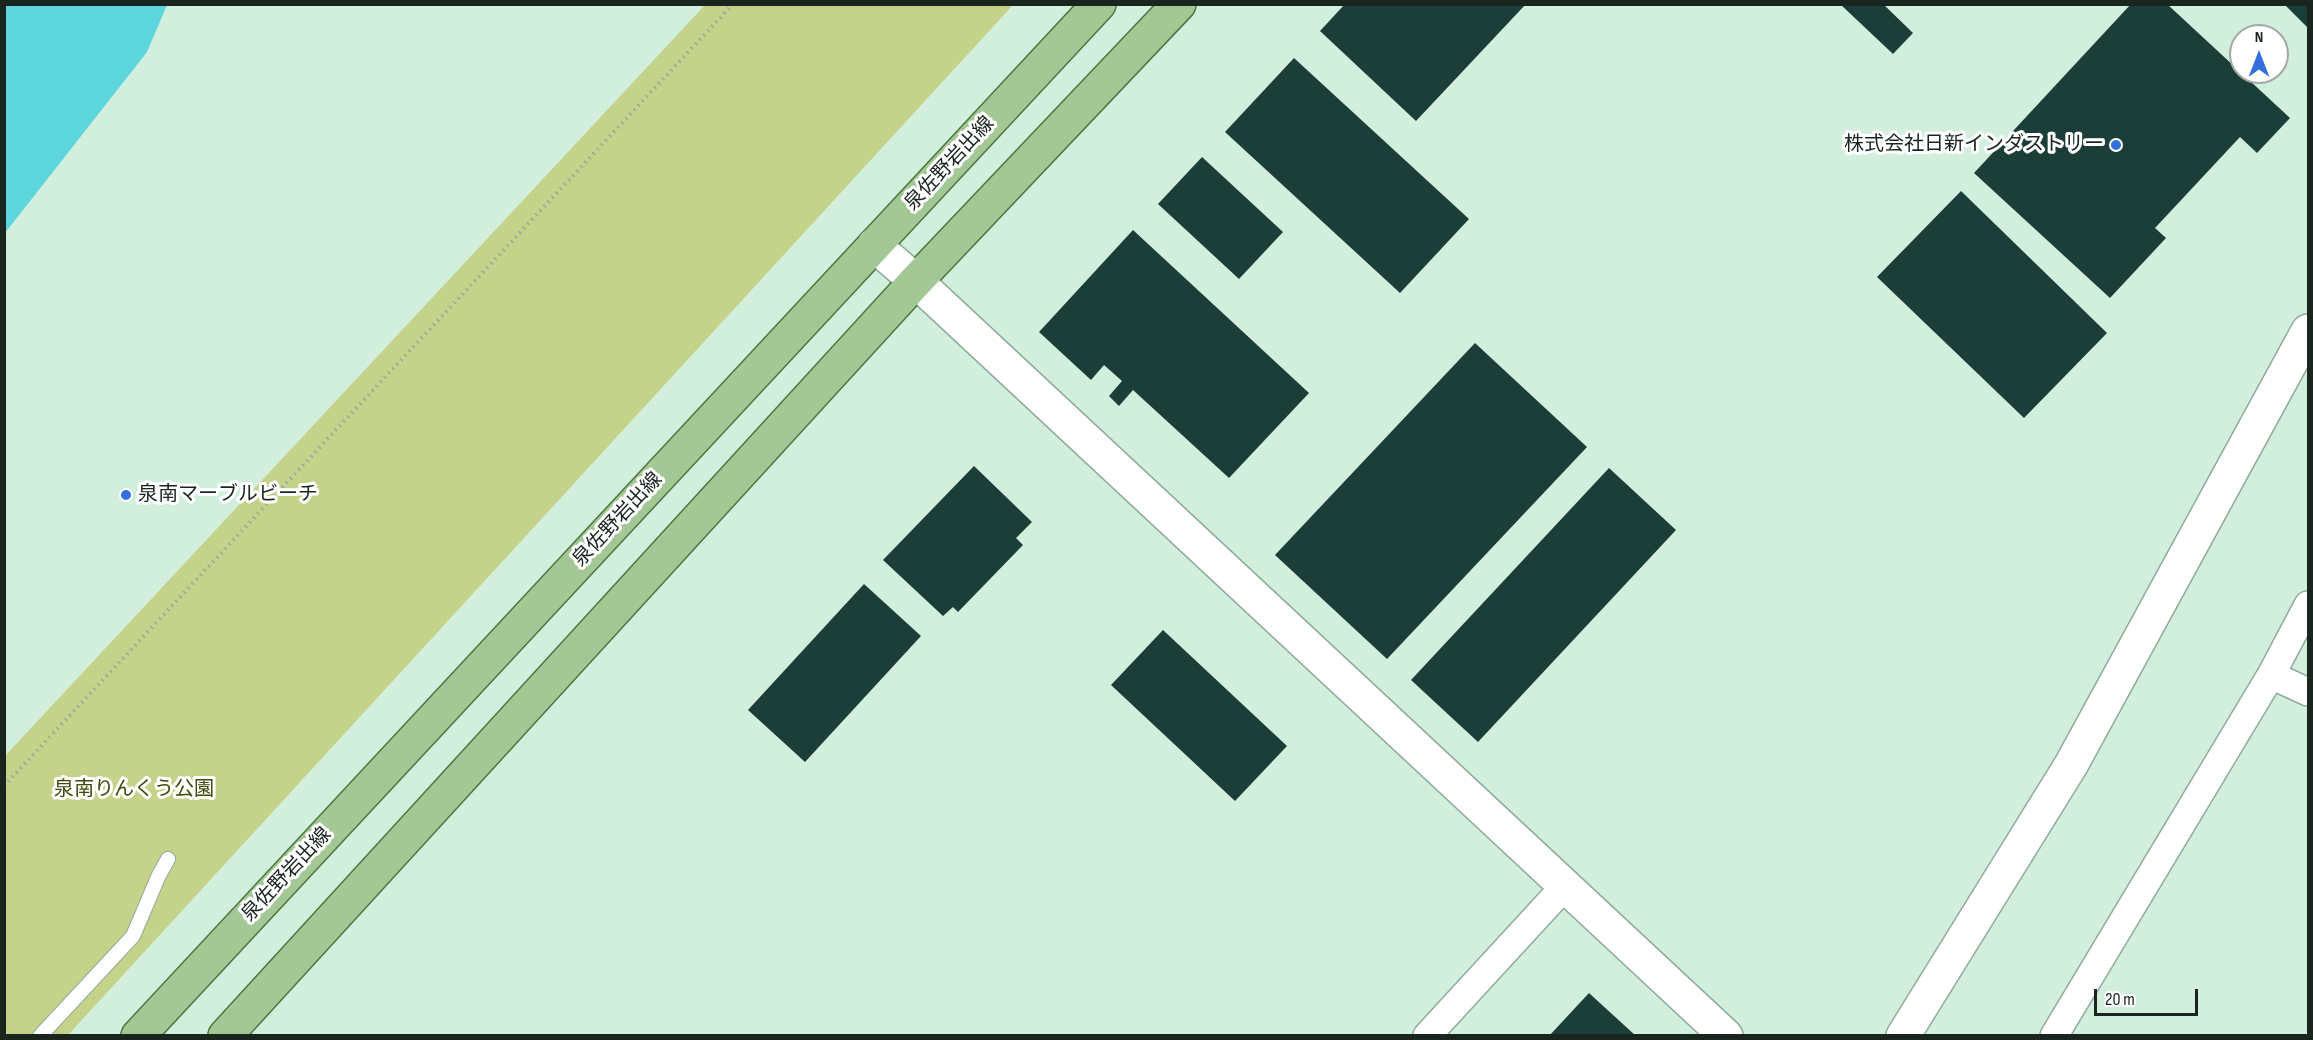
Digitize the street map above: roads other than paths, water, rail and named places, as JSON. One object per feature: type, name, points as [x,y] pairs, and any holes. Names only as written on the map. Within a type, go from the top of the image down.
[{"type":"main road","name":"泉佐野岩出線","points":[[138,1035],[1099,4]]},
{"type":"main road","points":[[225,1035],[916,281],[1179,4]]},
{"type":"street","points":[[874,245],[916,281],[1726,1035]]},
{"type":"street","points":[[1903,1035],[2071,765],[2308,331]]},
{"type":"street","points":[[2054,1035],[2271,675],[2308,605]]},
{"type":"street","points":[[2271,675],[2308,692]]},
{"type":"street","points":[[1427,1035],[1565,886]]},
{"type":"lane","points":[[40,1035],[133,936],[168,859]]},
{"type":"water","points":[[5,4],[167,5],[147,52],[5,233]]},
{"type":"place","name":"株式会社日新インダストリー","points":[[2116,145]]},
{"type":"place","name":"泉南マーブルビーチ","points":[[126,495]]},
{"type":"park label","name":"泉南りんくう公園","points":[[134,790]]}]
